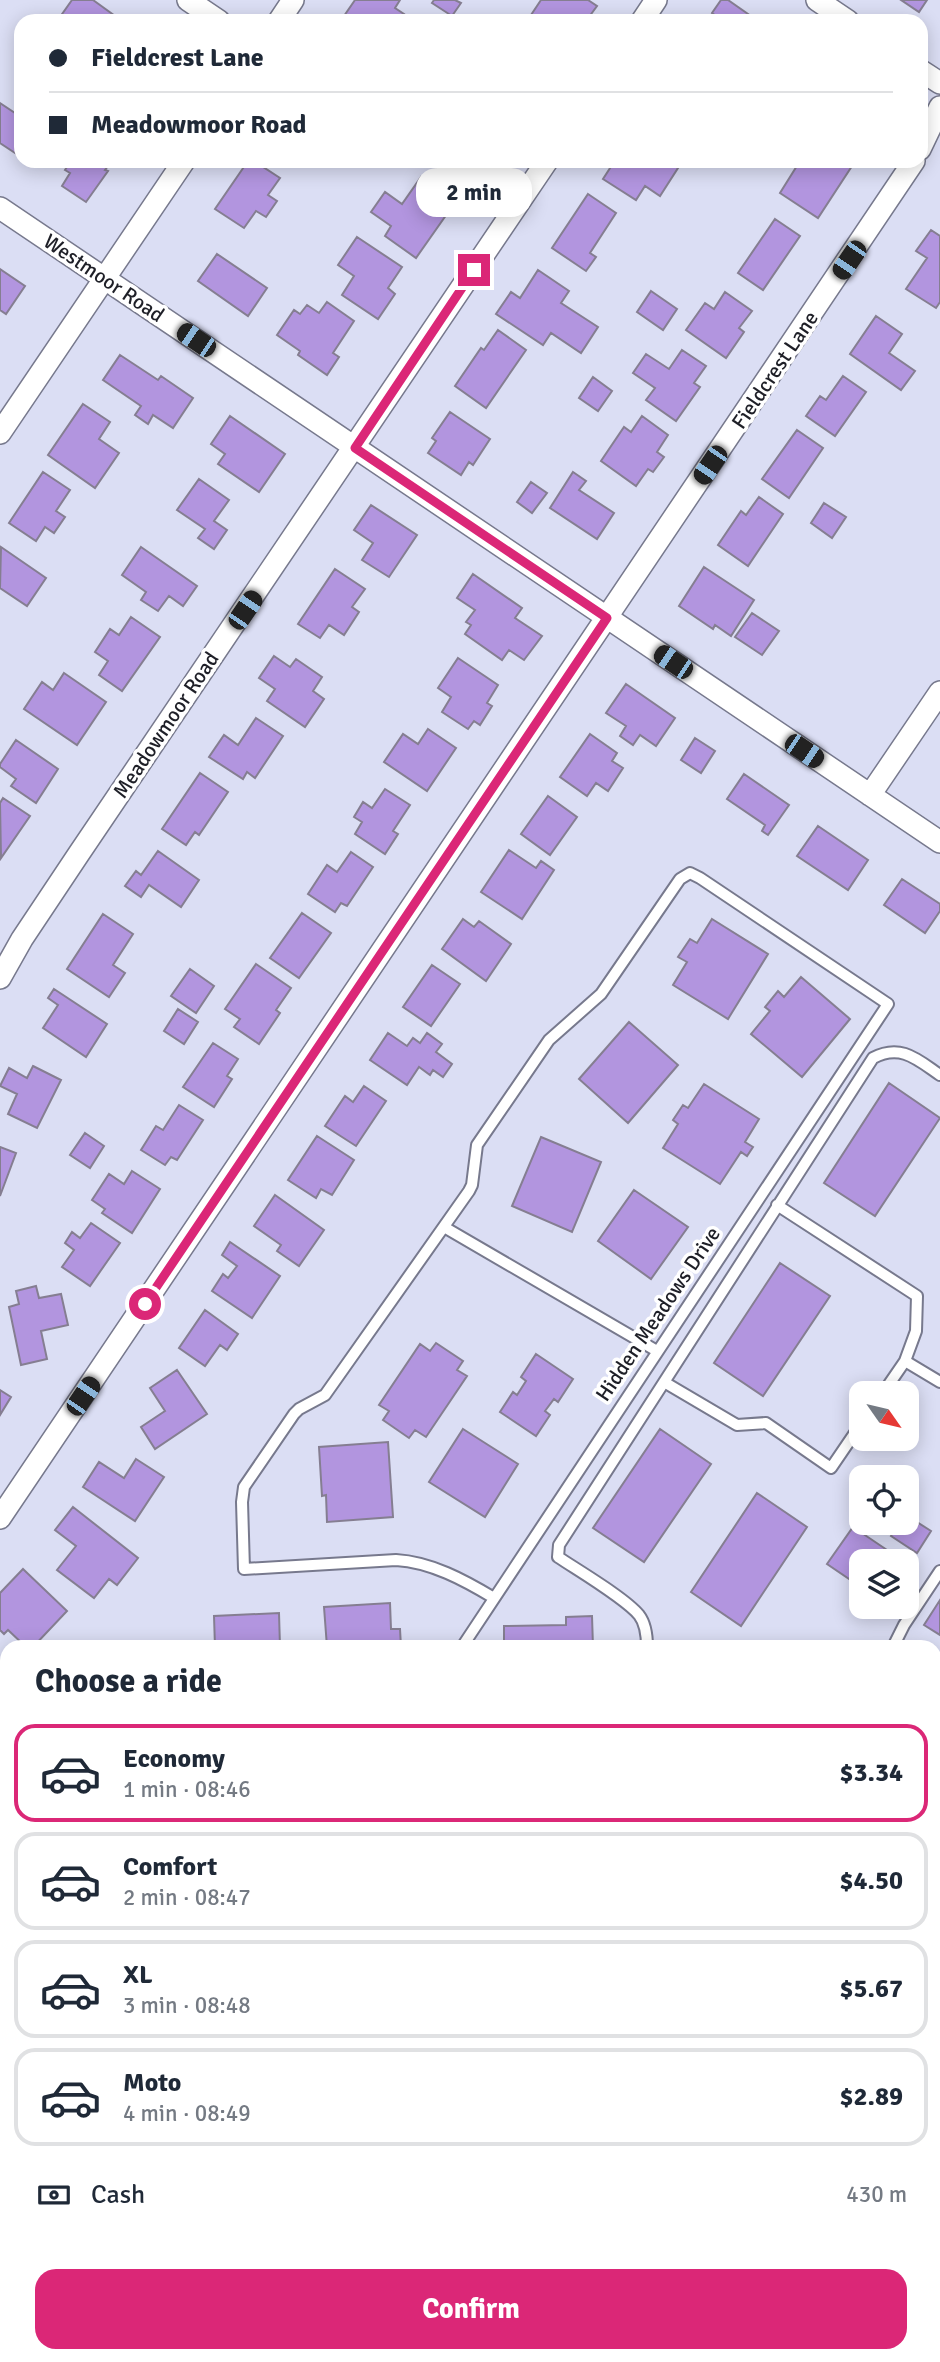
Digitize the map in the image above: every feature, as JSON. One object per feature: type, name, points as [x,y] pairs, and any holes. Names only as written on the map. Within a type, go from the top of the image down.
[{"type":"street","points":[[188,0],[209,14]]},
{"type":"street","points":[[817,0],[838,14]]},
{"type":"street","points":[[928,132],[940,107]]},
{"type":"street","points":[[0,433],[179,168]]},
{"type":"street","name":"Meadowmoor Road","points":[[0,978],[22,939],[78,855],[542,168]]},
{"type":"street","name":"Fieldcrest Lane","points":[[0,1518],[909,168]]},
{"type":"street","name":"Westmoor Road","points":[[0,208],[940,842]]},
{"type":"street","points":[[870,795],[940,692]]},
{"type":"lane","name":"Hidden Meadows Drive","points":[[444,1227],[469,1191],[475,1151],[491,1124],[549,1040],[601,993],[685,874],[690,873],[700,878],[888,1004],[467,1640]]},
{"type":"lane","points":[[646,1640],[645,1626],[639,1615],[558,1557],[559,1545],[873,1058],[884,1052],[903,1052],[940,1076]]},
{"type":"lane","points":[[777,1205],[917,1296],[916,1331],[905,1361],[891,1381]]},
{"type":"lane","points":[[494,1598],[468,1583],[413,1561],[244,1569],[242,1494],[247,1480],[294,1414],[325,1395],[444,1227],[657,1351]]},
{"type":"lane","points":[[905,1361],[940,1382]]},
{"type":"lane","points":[[664,1382],[737,1425],[766,1423],[831,1468],[849,1442]]},
{"type":"lane","points":[[896,1640],[940,1571]]},
{"type":"building","points":[[72,0],[93,0],[112,14],[62,14]]},
{"type":"building","points":[[355,0],[400,0],[395,8],[404,14],[345,14]]},
{"type":"building","points":[[434,0],[455,0],[461,3],[453,14],[449,14],[432,3]]},
{"type":"building","points":[[541,0],[588,0],[597,6],[591,14],[532,14]]},
{"type":"building","points":[[721,0],[728,0],[748,14],[713,14]]},
{"type":"building","points":[[901,0],[927,0],[919,12]]},
{"type":"building","points":[[0,103],[14,112],[14,152],[0,143]]},
{"type":"building","points":[[107,168],[105,170],[108,171],[86,202],[62,186],[70,173],[65,170]]},
{"type":"building","points":[[243,168],[265,168],[280,178],[268,195],[277,201],[266,217],[256,211],[244,228],[215,209]]},
{"type":"building","points":[[438,168],[485,168],[471,190]]},
{"type":"building","points":[[610,168],[678,168],[660,196],[645,186],[636,200],[603,179]]},
{"type":"building","points":[[796,168],[851,168],[818,218],[780,193]]},
{"type":"building","points":[[421,177],[456,201],[416,258],[385,236],[391,226],[371,212],[385,192],[402,204]]},
{"type":"building","points":[[588,194],[616,213],[590,253],[596,257],[586,271],[552,248]]},
{"type":"building","points":[[775,219],[800,236],[763,290],[738,273]]},
{"type":"building","points":[[931,230],[940,236],[940,302],[936,308],[906,289],[927,258],[916,251]]},
{"type":"building","points":[[357,237],[402,267],[388,288],[395,294],[378,319],[342,295],[354,276],[338,265]]},
{"type":"building","points":[[217,254],[267,288],[248,316],[198,281]]},
{"type":"building","points":[[0,269],[25,286],[6,314],[0,310]]},
{"type":"building","points":[[538,270],[569,291],[561,303],[598,327],[581,353],[551,333],[543,345],[496,314],[511,292],[520,298]]},
{"type":"building","points":[[651,291],[677,309],[663,330],[637,312]]},
{"type":"building","points":[[725,292],[752,311],[739,328],[744,332],[726,358],[686,330],[705,303],[714,309]]},
{"type":"building","points":[[327,302],[354,321],[333,353],[339,357],[327,375],[298,355],[300,351],[277,335],[294,310],[300,314],[307,305],[319,313]]},
{"type":"building","points":[[876,316],[902,334],[889,353],[915,371],[901,390],[850,354]]},
{"type":"building","points":[[498,330],[526,350],[486,408],[455,386],[481,348],[484,350]]},
{"type":"building","points":[[682,350],[706,366],[694,383],[700,387],[676,421],[646,400],[655,388],[633,373],[646,354],[669,369]]},
{"type":"building","points":[[120,355],[158,380],[161,376],[193,398],[173,428],[153,415],[148,424],[135,415],[141,406],[103,380]]},
{"type":"building","points":[[843,376],[866,392],[835,436],[806,416],[820,396],[826,400]]},
{"type":"building","points":[[593,377],[612,391],[598,411],[579,398]]},
{"type":"building","points":[[83,404],[110,422],[99,439],[119,453],[95,488],[48,455]]},
{"type":"building","points":[[450,412],[490,439],[473,465],[469,462],[461,475],[428,453],[436,441],[432,438]]},
{"type":"building","points":[[230,416],[285,454],[259,492],[218,464],[225,454],[211,444]]},
{"type":"building","points":[[642,416],[668,435],[657,452],[664,457],[653,472],[648,469],[636,486],[601,461],[624,427],[631,432]]},
{"type":"building","points":[[797,430],[823,448],[789,498],[762,479]]},
{"type":"building","points":[[43,472],[70,490],[56,511],[65,517],[54,533],[45,527],[36,541],[9,523]]},
{"type":"building","points":[[573,472],[586,481],[579,490],[614,513],[597,539],[550,508]]},
{"type":"building","points":[[199,479],[229,500],[214,521],[227,530],[214,549],[198,538],[205,529],[177,510]]},
{"type":"building","points":[[531,482],[547,493],[532,513],[517,502]]},
{"type":"building","points":[[759,497],[783,514],[748,566],[718,545],[741,511],[746,515]]},
{"type":"building","points":[[824,503],[846,517],[832,538],[811,523]]},
{"type":"building","points":[[371,505],[417,535],[389,577],[362,560],[373,543],[354,530]]},
{"type":"building","points":[[1,547],[46,578],[27,606],[0,588]]},
{"type":"building","points":[[141,547],[197,586],[183,606],[169,596],[158,611],[141,600],[146,592],[122,575]]},
{"type":"building","points":[[704,567],[754,600],[731,636],[715,625],[713,629],[679,606]]},
{"type":"building","points":[[335,569],[365,589],[352,607],[359,612],[344,635],[329,625],[320,638],[298,624]]},
{"type":"building","points":[[473,574],[522,608],[515,618],[542,636],[524,660],[509,650],[502,660],[465,634],[471,625],[466,622],[475,610],[457,598]]},
{"type":"building","points":[[752,613],[779,631],[762,655],[735,637]]},
{"type":"building","points":[[131,617],[160,637],[122,691],[99,675],[108,661],[95,652],[110,629],[119,635]]},
{"type":"building","points":[[274,656],[290,667],[296,659],[322,677],[313,691],[324,699],[305,727],[267,701],[275,689],[259,678]]},
{"type":"building","points":[[458,658],[498,685],[487,703],[492,706],[480,725],[474,721],[468,729],[442,712],[451,697],[438,688]]},
{"type":"building","points":[[64,673],[106,702],[77,745],[24,709],[42,682],[53,690]]},
{"type":"building","points":[[626,684],[675,718],[656,746],[640,735],[633,745],[620,736],[626,726],[606,713]]},
{"type":"building","points":[[256,718],[283,736],[255,778],[247,772],[243,779],[209,757],[224,735],[238,745]]},
{"type":"building","points":[[428,729],[456,748],[427,791],[384,762],[403,734],[418,744]]},
{"type":"building","points":[[590,734],[617,753],[612,761],[623,768],[608,791],[596,783],[587,796],[560,777]]},
{"type":"building","points":[[695,738],[715,751],[701,773],[681,760]]},
{"type":"building","points":[[16,740],[58,769],[36,803],[11,786],[16,779],[0,767]]},
{"type":"building","points":[[200,773],[228,792],[199,835],[195,832],[186,845],[162,829]]},
{"type":"building","points":[[744,774],[789,805],[768,835],[762,831],[765,825],[727,799]]},
{"type":"building","points":[[385,789],[410,805],[393,831],[398,834],[385,854],[355,834],[362,822],[354,817],[363,802],[372,808]]},
{"type":"building","points":[[548,796],[577,817],[550,855],[521,834]]},
{"type":"building","points":[[3,798],[30,816],[1,858],[0,803]]},
{"type":"building","points":[[818,826],[868,860],[848,890],[797,856]]},
{"type":"building","points":[[509,850],[536,868],[541,861],[554,870],[522,919],[481,892]]},
{"type":"building","points":[[158,851],[199,880],[181,907],[149,885],[141,897],[125,886],[136,871],[141,875]]},
{"type":"building","points":[[351,852],[373,867],[347,906],[341,903],[335,912],[308,894],[327,865],[337,872]]},
{"type":"building","points":[[902,879],[940,904],[940,911],[925,933],[884,905]]},
{"type":"building","points":[[302,913],[331,933],[299,978],[270,958]]},
{"type":"building","points":[[103,914],[133,934],[113,965],[125,973],[109,997],[67,969]]},
{"type":"building","points":[[463,919],[474,927],[479,921],[511,944],[486,981],[442,949]]},
{"type":"building","points":[[712,919],[768,954],[728,1019],[673,985],[687,962],[678,957],[690,939],[697,943]]},
{"type":"building","points":[[256,964],[291,988],[276,1010],[280,1013],[259,1044],[234,1027],[240,1019],[225,1009]]},
{"type":"building","points":[[432,965],[460,984],[431,1026],[403,1007]]},
{"type":"building","points":[[190,969],[214,986],[196,1013],[171,996]]},
{"type":"building","points":[[801,977],[850,1019],[802,1077],[751,1034],[770,1011],[765,1007],[778,991],[784,997]]},
{"type":"building","points":[[54,989],[107,1024],[86,1057],[43,1028],[58,1005],[48,998]]},
{"type":"building","points":[[178,1009],[198,1022],[184,1044],[164,1031]]},
{"type":"building","points":[[629,1022],[678,1065],[628,1123],[579,1079]]},
{"type":"building","points":[[388,1033],[407,1046],[413,1038],[420,1043],[427,1033],[442,1044],[436,1052],[452,1064],[443,1077],[433,1070],[430,1075],[419,1067],[407,1085],[370,1060]]},
{"type":"building","points":[[213,1043],[238,1059],[227,1076],[232,1079],[214,1107],[183,1087]]},
{"type":"building","points":[[33,1066],[61,1080],[37,1128],[8,1114],[17,1094],[0,1086],[9,1068],[27,1078]]},
{"type":"building","points":[[889,1083],[940,1118],[875,1216],[824,1183]]},
{"type":"building","points":[[704,1084],[759,1119],[745,1142],[753,1147],[747,1156],[741,1152],[720,1184],[663,1148],[678,1124],[673,1120],[683,1105],[688,1108]]},
{"type":"building","points":[[364,1086],[386,1101],[356,1146],[325,1126],[345,1096],[353,1102]]},
{"type":"building","points":[[179,1105],[203,1120],[177,1160],[171,1157],[165,1165],[141,1150],[156,1126],[163,1130]]},
{"type":"building","points":[[85,1133],[104,1146],[90,1168],[70,1155]]},
{"type":"building","points":[[317,1136],[354,1160],[332,1195],[321,1189],[316,1198],[288,1180]]},
{"type":"building","points":[[541,1137],[601,1162],[572,1232],[512,1206]]},
{"type":"building","points":[[0,1147],[16,1153],[0,1196]]},
{"type":"building","points":[[132,1171],[160,1189],[132,1233],[102,1213],[105,1209],[92,1200],[109,1174],[124,1184]]},
{"type":"building","points":[[634,1190],[688,1227],[651,1279],[598,1241]]},
{"type":"building","points":[[275,1195],[324,1230],[299,1266],[277,1251],[281,1245],[254,1226]]},
{"type":"building","points":[[91,1223],[120,1243],[90,1286],[62,1267],[74,1250],[65,1243],[72,1232],[80,1238]]},
{"type":"building","points":[[230,1242],[280,1276],[252,1318],[212,1291],[223,1274],[228,1278],[237,1266],[222,1255]]},
{"type":"building","points":[[780,1263],[830,1296],[763,1396],[714,1363]]},
{"type":"building","points":[[36,1286],[39,1298],[61,1294],[68,1325],[41,1331],[47,1359],[21,1365],[9,1307],[19,1304],[16,1291]]},
{"type":"building","points":[[205,1310],[238,1334],[227,1350],[220,1345],[205,1366],[179,1348]]},
{"type":"building","points":[[436,1343],[463,1361],[457,1370],[467,1376],[426,1437],[415,1430],[409,1438],[383,1420],[389,1411],[379,1405],[420,1344],[430,1351]]},
{"type":"building","points":[[536,1354],[573,1379],[558,1402],[554,1399],[545,1411],[550,1415],[536,1436],[500,1412],[513,1392],[517,1395],[526,1381],[521,1377]]},
{"type":"building","points":[[177,1370],[207,1414],[155,1449],[141,1427],[165,1411],[150,1388]]},
{"type":"building","points":[[0,1390],[11,1397],[0,1415]]},
{"type":"building","points":[[463,1429],[518,1464],[485,1517],[429,1482]]},
{"type":"building","points":[[660,1429],[711,1464],[644,1562],[593,1528]]},
{"type":"building","points":[[388,1442],[393,1517],[327,1522],[326,1495],[322,1496],[319,1447]]},
{"type":"building","points":[[136,1459],[164,1477],[135,1521],[83,1487],[99,1462],[124,1478]]},
{"type":"building","points":[[757,1493],[807,1527],[741,1626],[691,1592]]},
{"type":"building","points":[[73,1507],[138,1558],[117,1585],[109,1579],[94,1598],[57,1570],[76,1546],[55,1530]]},
{"type":"building","points":[[919,1523],[931,1531],[919,1550],[911,1549],[891,1536],[919,1535]]},
{"type":"building","points":[[849,1533],[849,1535],[865,1535],[886,1549],[849,1549],[849,1579],[827,1564]]},
{"type":"building","points":[[23,1569],[67,1611],[40,1640],[19,1640],[8,1630],[4,1634],[0,1630],[0,1593]]},
{"type":"building","points":[[940,1600],[940,1635],[924,1625]]},
{"type":"building","points":[[390,1603],[391,1629],[400,1629],[401,1640],[326,1640],[324,1607]]},
{"type":"building","points":[[279,1613],[280,1640],[215,1640],[214,1616]]},
{"type":"building","points":[[592,1616],[593,1640],[504,1640],[504,1626],[566,1625],[566,1617]]},
{"type":"route","points":[[145,1304],[607,618],[355,448],[474,270]]}]
